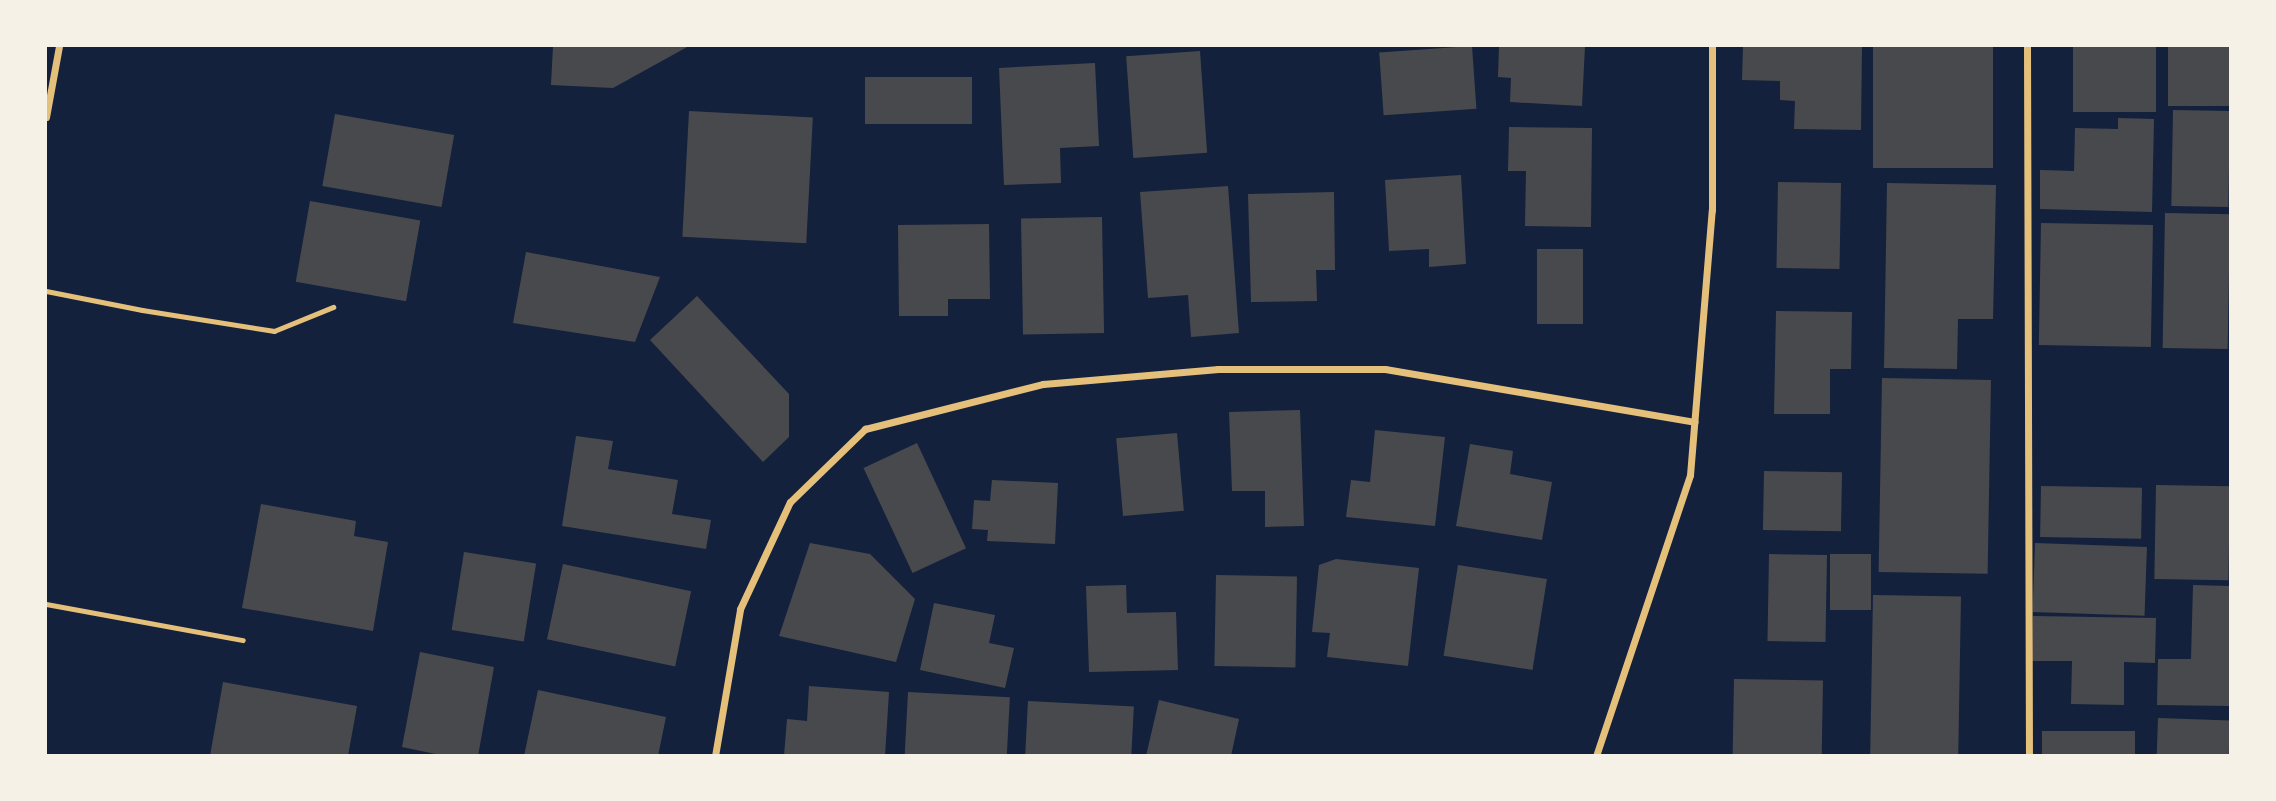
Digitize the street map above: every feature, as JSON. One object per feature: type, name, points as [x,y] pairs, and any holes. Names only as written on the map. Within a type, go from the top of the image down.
[{"type":"street","points":[[46,117],[59,46]]},
{"type":"street","points":[[1596,755],[1690,475],[1713,210],[1713,46]]},
{"type":"street","points":[[2026,46],[2029,755]]},
{"type":"street","points":[[715,755],[740,609],[790,502],[865,429],[1043,384],[1218,369],[1385,369],[1695,422]]},
{"type":"lane","points":[[46,291],[142,310],[274,331],[333,307]]},
{"type":"lane","points":[[46,604],[243,640]]},
{"type":"building","points":[[553,46],[689,46],[613,88],[551,85]]},
{"type":"building","points":[[1472,46],[1476,109],[1384,115],[1379,52]]},
{"type":"building","points":[[1499,46],[1585,46],[1582,106],[1510,102],[1511,78],[1498,77]]},
{"type":"building","points":[[1743,46],[1862,46],[1861,130],[1794,129],[1795,101],[1780,100],[1780,81],[1742,80]]},
{"type":"building","points":[[1873,46],[1993,46],[1993,168],[1873,168]]},
{"type":"building","points":[[2073,46],[2156,46],[2156,112],[2073,112]]},
{"type":"building","points":[[2168,46],[2230,46],[2230,106],[2168,106]]},
{"type":"building","points":[[1200,51],[1207,153],[1133,158],[1126,56]]},
{"type":"building","points":[[1095,63],[1099,146],[1060,148],[1061,183],[1004,185],[999,68]]},
{"type":"building","points":[[865,77],[972,77],[972,124],[865,124]]},
{"type":"building","points":[[2173,110],[2230,111],[2228,207],[2171,206]]},
{"type":"building","points":[[689,111],[813,117],[806,243],[682,237]]},
{"type":"building","points":[[335,114],[454,135],[441,207],[322,186]]},
{"type":"building","points":[[2118,118],[2154,119],[2152,212],[2040,209],[2040,170],[2074,171],[2075,128],[2118,129]]},
{"type":"building","points":[[1509,127],[1592,128],[1591,227],[1525,226],[1526,171],[1508,171]]},
{"type":"building","points":[[1461,175],[1466,264],[1429,267],[1429,249],[1389,251],[1385,180]]},
{"type":"building","points":[[1778,182],[1841,183],[1839,269],[1776,268]]},
{"type":"building","points":[[1887,183],[1996,185],[1993,319],[1958,319],[1957,369],[1884,368]]},
{"type":"building","points":[[1228,186],[1239,333],[1191,337],[1188,295],[1148,298],[1140,192]]},
{"type":"building","points":[[1334,192],[1335,270],[1316,270],[1317,301],[1251,302],[1248,194]]},
{"type":"building","points":[[310,201],[420,220],[406,301],[296,282]]},
{"type":"building","points":[[2165,213],[2230,214],[2228,349],[2163,348]]},
{"type":"building","points":[[1102,217],[1104,333],[1023,334],[1021,218]]},
{"type":"building","points":[[2041,223],[2153,225],[2151,347],[2039,345]]},
{"type":"building","points":[[989,224],[990,299],[948,299],[948,316],[899,316],[898,225]]},
{"type":"building","points":[[1537,249],[1583,249],[1583,324],[1537,324]]},
{"type":"building","points":[[526,252],[660,277],[635,342],[513,323]]},
{"type":"building","points":[[697,296],[789,394],[789,437],[763,462],[650,340]]},
{"type":"building","points":[[1776,311],[1852,312],[1851,369],[1830,369],[1830,414],[1774,414]]},
{"type":"building","points":[[1882,378],[1991,380],[1988,574],[1879,572]]},
{"type":"building","points":[[1300,410],[1304,526],[1265,527],[1265,491],[1232,491],[1229,412]]},
{"type":"building","points":[[1375,430],[1445,437],[1435,526],[1346,517],[1351,480],[1370,482]]},
{"type":"building","points":[[1177,433],[1184,511],[1123,516],[1116,438]]},
{"type":"building","points":[[576,436],[613,441],[608,469],[678,480],[672,514],[711,520],[706,549],[562,526]]},
{"type":"building","points":[[917,443],[966,548],[913,573],[864,468]]},
{"type":"building","points":[[1470,444],[1513,451],[1510,474],[1552,482],[1542,540],[1456,526]]},
{"type":"building","points":[[1764,471],[1842,472],[1841,531],[1763,530]]},
{"type":"building","points":[[992,480],[1058,483],[1055,544],[987,541],[988,530],[972,529],[974,500],[990,501]]},
{"type":"building","points":[[2156,485],[2230,486],[2228,580],[2154,579]]},
{"type":"building","points":[[2041,486],[2142,488],[2141,539],[2040,537]]},
{"type":"building","points":[[261,504],[356,521],[354,536],[388,542],[373,631],[242,608]]},
{"type":"building","points":[[810,543],[870,554],[915,599],[896,662],[779,636]]},
{"type":"building","points":[[2035,543],[2147,547],[2145,616],[2033,612]]},
{"type":"building","points":[[464,552],[536,563],[524,641],[452,630]]},
{"type":"building","points":[[1769,554],[1827,555],[1825,642],[1767,641]]},
{"type":"building","points":[[1830,554],[1871,554],[1871,610],[1830,610]]},
{"type":"building","points":[[1336,559],[1419,568],[1408,666],[1327,657],[1330,633],[1312,632],[1319,565]]},
{"type":"building","points":[[563,564],[691,591],[675,667],[547,639]]},
{"type":"building","points":[[1458,565],[1547,579],[1532,670],[1444,656]]},
{"type":"building","points":[[1216,575],[1297,576],[1295,667],[1214,666]]},
{"type":"building","points":[[1126,585],[1127,613],[1176,612],[1178,670],[1089,672],[1086,586]]},
{"type":"building","points":[[2193,585],[2230,586],[2230,706],[2157,705],[2158,659],[2191,659]]},
{"type":"building","points":[[1873,595],[1961,597],[1958,756],[1870,756]]},
{"type":"building","points":[[934,603],[995,615],[989,643],[1014,648],[1005,688],[920,670]]},
{"type":"building","points":[[2033,616],[2156,618],[2155,663],[2124,662],[2124,705],[2071,704],[2072,661],[2032,661]]},
{"type":"building","points":[[420,652],[494,667],[478,756],[445,756],[402,747]]},
{"type":"building","points":[[1734,679],[1823,681],[1822,756],[1733,756]]},
{"type":"building","points":[[223,682],[357,706],[348,756],[210,756]]},
{"type":"building","points":[[809,686],[889,692],[885,756],[784,756],[787,719],[807,721]]},
{"type":"building","points":[[538,690],[666,717],[658,756],[524,756]]},
{"type":"building","points":[[908,692],[1010,697],[1007,756],[905,756]]},
{"type":"building","points":[[1159,700],[1239,719],[1231,756],[1146,756]]},
{"type":"building","points":[[1028,701],[1134,707],[1131,756],[1025,756]]},
{"type":"building","points":[[2158,718],[2230,721],[2229,756],[2157,756]]},
{"type":"building","points":[[2042,731],[2135,731],[2135,756],[2042,756]]}]
